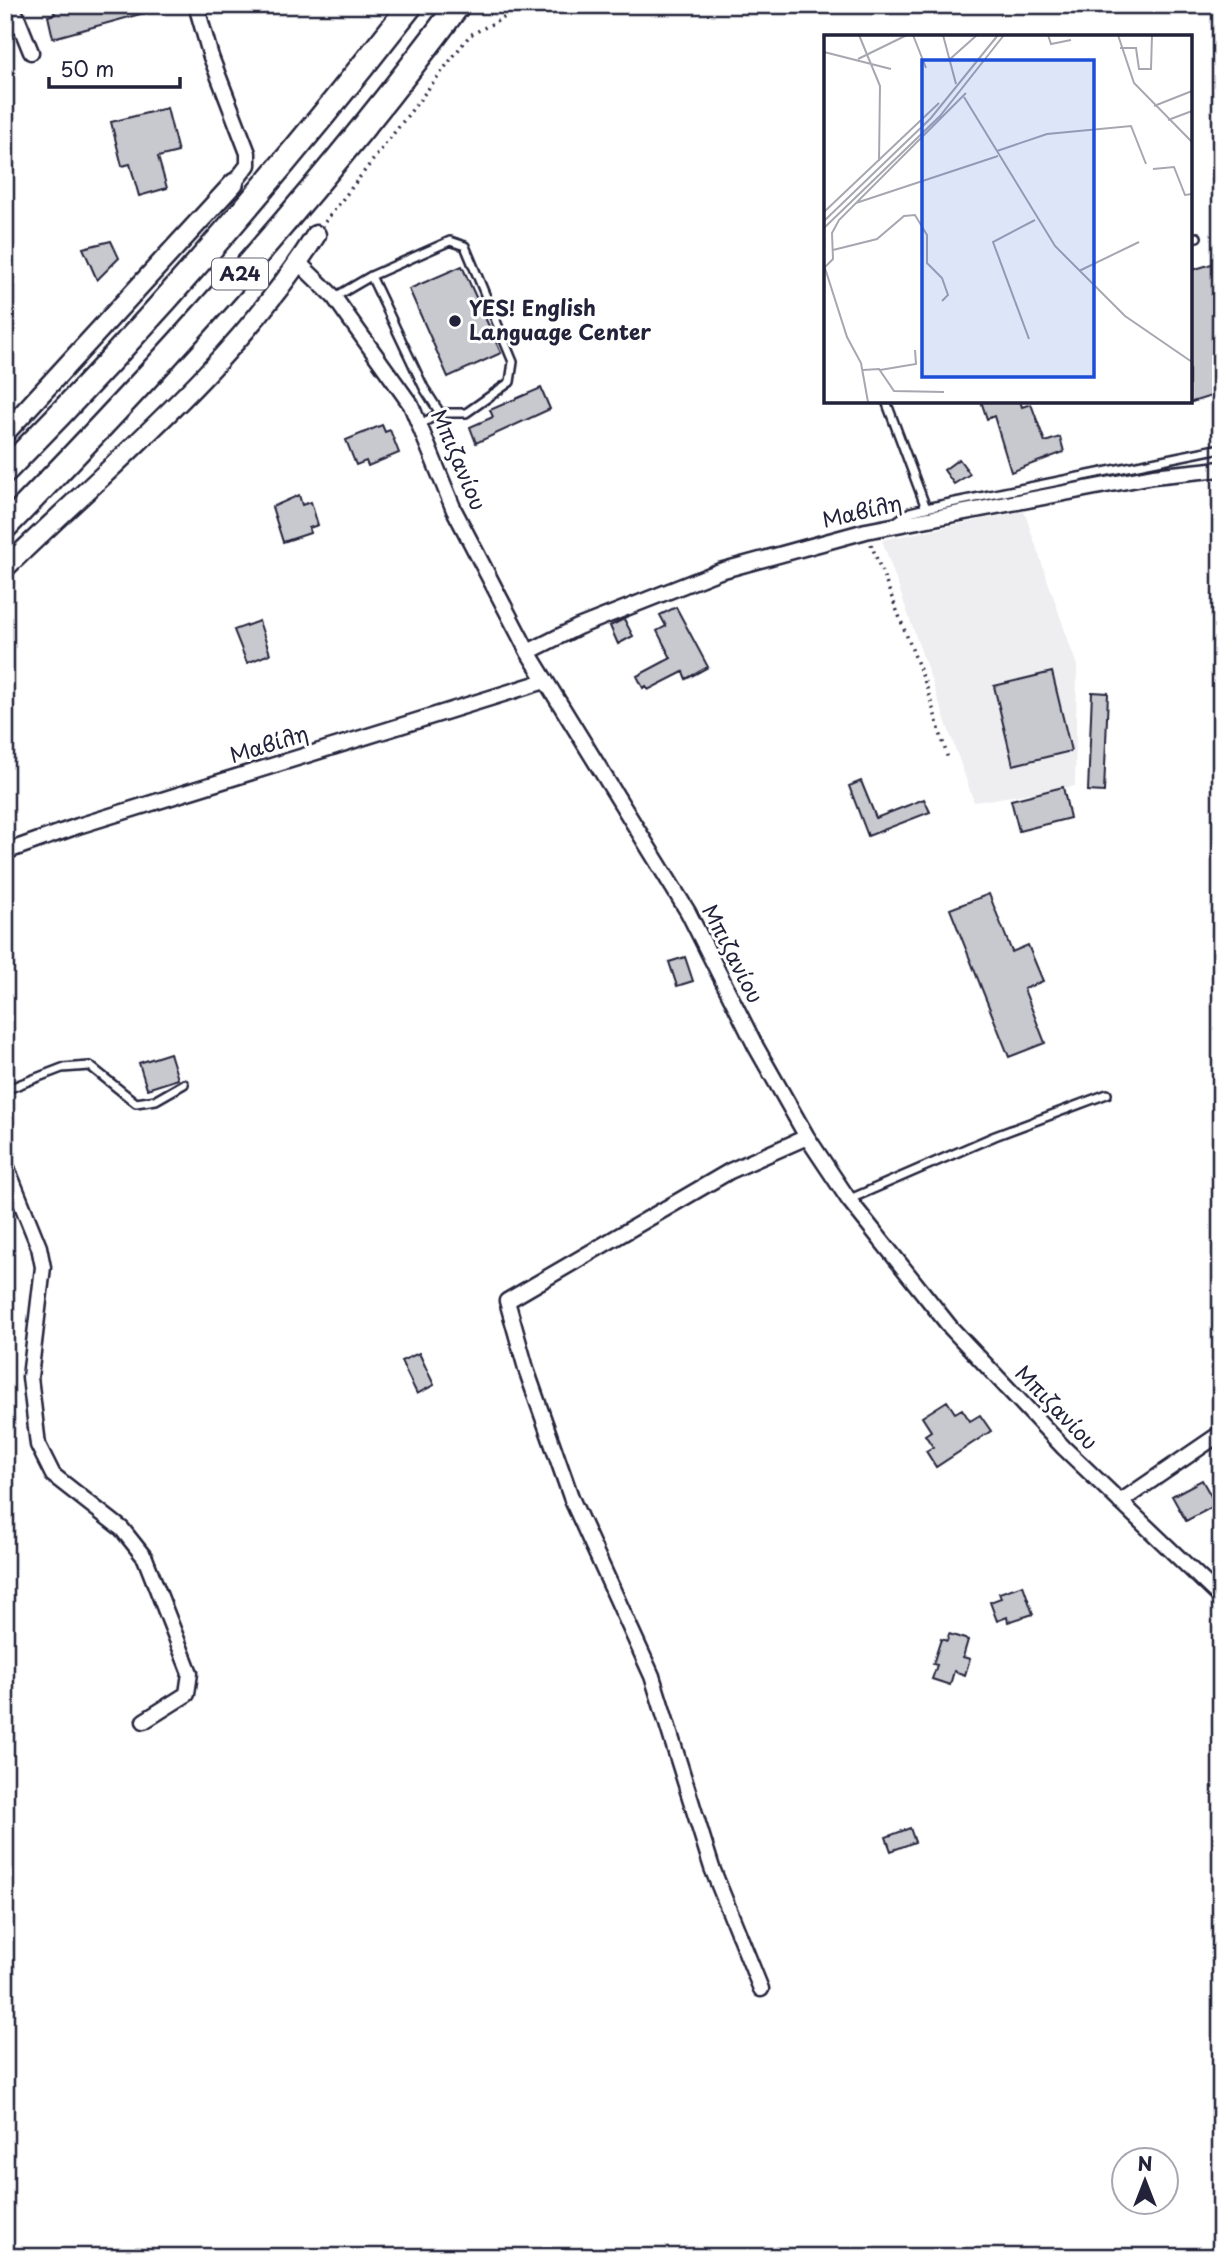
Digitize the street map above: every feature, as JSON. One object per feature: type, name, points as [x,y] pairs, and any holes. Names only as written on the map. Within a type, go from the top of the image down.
[{"type":"highway","name":"Α24","points":[[5,471],[123,348],[254,201],[411,5]]},
{"type":"highway","name":"Α24","points":[[5,527],[129,399],[319,183],[458,5]]},
{"type":"street","points":[[12,5],[32,52]]},
{"type":"street","points":[[5,433],[246,169],[248,156],[196,5]]},
{"type":"street","points":[[5,568],[232,344],[299,263],[316,235]]},
{"type":"street","name":"Μπιζανίου","points":[[299,263],[334,297],[397,382],[421,424],[454,510],[528,652],[688,912],[756,1047],[807,1137],[849,1200],[951,1328],[1120,1502],[1221,1598]]},
{"type":"street","name":"Μαβίλη","points":[[528,652],[589,622],[720,571],[866,531],[1153,476],[1221,469]]},
{"type":"street","name":"Μαβίλη","points":[[5,852],[78,826],[545,681]]},
{"type":"street","points":[[761,1989],[712,1868],[652,1676],[572,1500],[527,1372],[507,1301],[508,1297],[730,1171],[807,1137]]},
{"type":"street","points":[[5,1163],[39,1247],[43,1267],[30,1377],[38,1445],[53,1475],[122,1529],[145,1558],[190,1673],[187,1694],[144,1721]]},
{"type":"street","points":[[1120,1502],[1221,1433]]},
{"type":"lane","points":[[334,297],[371,276],[450,241],[465,246],[513,362],[514,372],[510,382],[466,413],[440,413],[421,424]]},
{"type":"lane","points":[[371,276],[424,388],[440,413]]},
{"type":"lane","points":[[886,402],[926,508]]},
{"type":"lane","points":[[891,525],[910,512],[926,508],[1221,448]]},
{"type":"lane","points":[[5,1090],[62,1068],[90,1066],[136,1103],[156,1100],[184,1084]]},
{"type":"lane","points":[[849,1200],[995,1136],[1107,1094]]},
{"type":"path","points":[[316,235],[470,35],[528,5]]},
{"type":"path","points":[[866,531],[926,685],[948,760]]},
{"type":"shaded area","points":[[1024,511],[1077,666],[1075,786],[974,802],[882,540]]},
{"type":"building","points":[[52,5],[155,5],[155,10],[53,38],[48,16],[55,14]]},
{"type":"building","points":[[167,108],[178,152],[158,157],[167,188],[139,196],[130,164],[122,166],[111,122]]},
{"type":"building","points":[[111,241],[119,258],[97,280],[83,248]]},
{"type":"building","points":[[1221,261],[1221,393],[1189,403],[1191,402],[1191,270]]},
{"type":"building","name":"YES! English Language Center","points":[[462,266],[501,353],[448,377],[409,289]]},
{"type":"building","points":[[541,388],[550,409],[476,443],[470,427],[493,417],[490,410]]},
{"type":"building","points":[[981,402],[1020,402],[1022,407],[1031,404],[1045,442],[1060,437],[1064,452],[1011,472],[994,416],[987,419]]},
{"type":"building","points":[[382,425],[385,432],[390,430],[399,453],[368,466],[366,461],[356,465],[346,440]]},
{"type":"building","points":[[959,459],[970,474],[954,484],[944,470]]},
{"type":"building","points":[[299,495],[302,505],[311,502],[318,525],[309,528],[310,533],[283,542],[272,507]]},
{"type":"building","points":[[676,607],[708,667],[686,679],[683,672],[648,690],[646,686],[643,688],[637,676],[671,658],[657,631],[666,626],[660,615]]},
{"type":"building","points":[[624,619],[633,636],[618,644],[610,626]]},
{"type":"building","points":[[259,621],[270,654],[247,663],[234,630]]},
{"type":"building","points":[[1052,672],[1071,751],[1013,765],[994,686]]},
{"type":"building","points":[[1092,692],[1108,693],[1104,792],[1088,791]]},
{"type":"building","points":[[861,781],[876,818],[924,799],[930,812],[868,836],[849,786]]},
{"type":"building","points":[[1063,787],[1070,818],[1019,831],[1011,800]]},
{"type":"building","points":[[989,894],[1012,952],[1028,945],[1043,981],[1024,989],[1045,1043],[1009,1057],[950,909]]},
{"type":"building","points":[[685,957],[693,981],[677,986],[669,962]]},
{"type":"building","points":[[170,1053],[178,1079],[147,1089],[139,1063]]},
{"type":"building","points":[[419,1353],[434,1385],[417,1394],[401,1361]]},
{"type":"building","points":[[947,1401],[955,1413],[962,1409],[970,1421],[980,1415],[991,1431],[936,1467],[926,1451],[933,1447],[925,1435],[931,1431],[922,1417]]},
{"type":"building","points":[[1202,1480],[1216,1505],[1186,1521],[1172,1496]]},
{"type":"building","points":[[1023,1585],[1033,1614],[1008,1622],[1007,1617],[997,1621],[990,1602],[1001,1598],[999,1593]]},
{"type":"building","points":[[949,1634],[968,1640],[963,1657],[970,1659],[965,1675],[954,1671],[950,1685],[932,1679],[937,1665],[933,1664],[941,1639],[947,1641]]},
{"type":"building","points":[[910,1828],[915,1842],[891,1851],[886,1837]]},
{"type":"place","name":"YES! English Language Center","points":[[455,321]]}]
